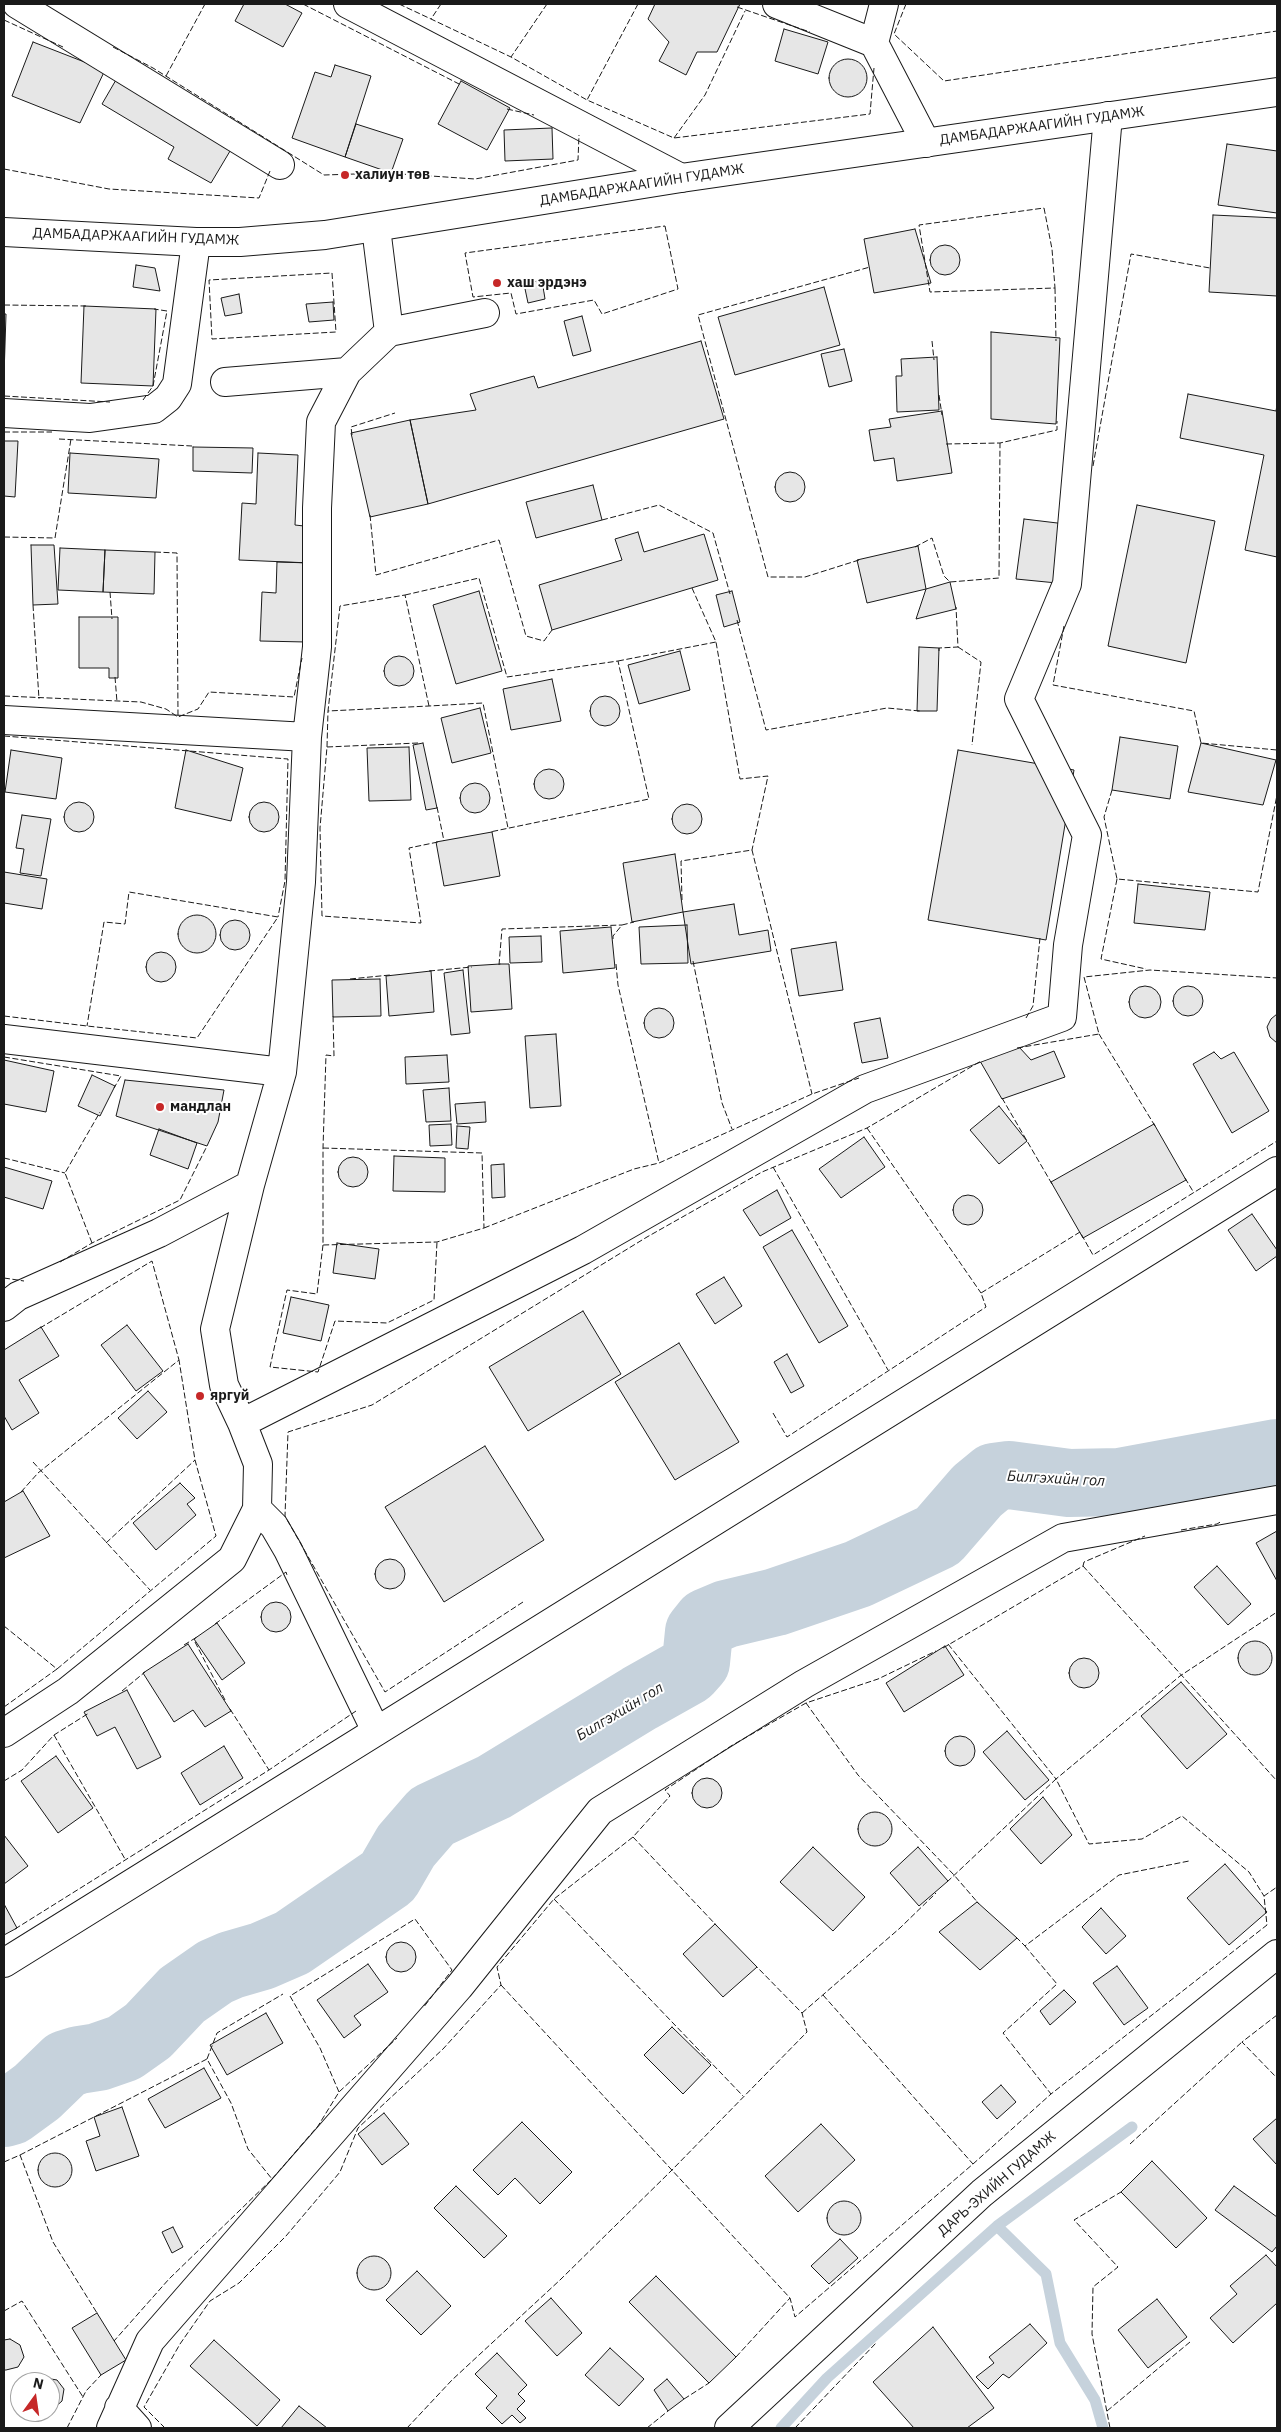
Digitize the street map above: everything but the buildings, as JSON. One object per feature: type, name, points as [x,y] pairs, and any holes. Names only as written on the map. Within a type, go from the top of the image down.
[{"type":"street","points":[[18,4],[280,165]]},
{"type":"street","points":[[348,4],[681,178]]},
{"type":"street","points":[[777,4],[874,43],[926,143]]},
{"type":"street","points":[[874,43],[884,4]]},
{"type":"street","name":"ДАМБАДАРЖААГИЙН ГУДАМЖ","points":[[4,232],[196,242],[240,242],[376,228],[681,178],[1277,92]]},
{"type":"street","points":[[242,1423],[583,1250],[865,1089],[1062,1017],[1068,945],[1088,835],[1019,699],[1067,584],[1108,116]]},
{"type":"street","points":[[376,228],[389,332]]},
{"type":"street","points":[[4,413],[90,418],[154,409],[168,398],[177,384],[196,242]]},
{"type":"street","points":[[4,1733],[68,1691],[232,1559],[257,1509],[258,1464],[242,1423],[224,1385],[215,1329],[250,1185],[282,1072],[301,882],[307,737],[317,647],[321,422],[347,372],[389,332],[484,313]]},
{"type":"street","points":[[225,382],[347,372]]},
{"type":"street","points":[[4,720],[307,737]]},
{"type":"street","points":[[4,1039],[282,1072]]},
{"type":"street","points":[[4,1963],[1277,1171]]},
{"type":"street","points":[[9,1299],[158,1233],[250,1185]]},
{"type":"street","points":[[137,2428],[115,2418],[150,2342],[459,1987],[600,1811],[804,1684],[1062,1538],[1277,1500]]},
{"type":"street","points":[[257,1509],[274,1526],[288,1550],[376,1731]]},
{"type":"street","name":"ДАРЬ-ЭХИЙН ГУДАМЖ","points":[[729,2428],[982,2193],[1277,1954]]},
{"type":"waterway","name":"Билгэхийн гол","points":[[4,2113],[11,2111],[37,2092],[66,2064],[98,2057],[124,2048],[148,2031],[182,1995],[215,1972],[262,1956],[292,1943],[388,1877],[406,1846],[432,1816],[494,1787],[688,1671],[696,1662],[699,1632],[707,1622],[726,1614],[776,1602],[858,1574],[938,1536],[977,1491],[994,1477],[1009,1475],[1069,1483],[1120,1482],[1277,1453]]},
{"type":"waterway","points":[[781,2428],[827,2378],[997,2226],[1132,2127]]},
{"type":"waterway","points":[[997,2226],[1046,2274],[1060,2343],[1095,2400],[1103,2428]]},
{"type":"fence","points":[[166,76],[205,4]]},
{"type":"fence","points":[[303,4],[461,85]]},
{"type":"fence","points":[[399,4],[431,19]]},
{"type":"fence","points":[[441,4],[431,19],[511,57]]},
{"type":"fence","points":[[547,4],[511,57],[587,100]]},
{"type":"fence","points":[[638,4],[587,100],[674,138],[870,114],[874,68]]},
{"type":"fence","points":[[906,4],[894,34],[944,81],[1277,31]]},
{"type":"fence","points":[[737,7],[810,32]]},
{"type":"fence","points":[[674,138],[705,95],[745,11]]},
{"type":"fence","points":[[4,20],[63,47]]},
{"type":"fence","points":[[113,47],[153,68],[324,175],[387,173],[475,179],[578,160],[579,135]]},
{"type":"fence","points":[[507,109],[534,115]]},
{"type":"fence","points":[[4,169],[109,189],[259,198],[270,171]]},
{"type":"fence","points":[[1044,208],[1052,249],[1055,288],[930,292],[919,225],[1044,208]]},
{"type":"fence","points":[[665,226],[678,289],[602,314],[594,300],[516,314],[511,293],[473,297],[465,253],[665,226]]},
{"type":"fence","points":[[1093,466],[1131,254],[1210,268]]},
{"type":"fence","points":[[859,560],[805,577],[768,577],[698,315],[870,267]]},
{"type":"fence","points":[[332,273],[336,332],[212,339],[209,280],[332,273]]},
{"type":"fence","points":[[1055,288],[1056,341]]},
{"type":"fence","points":[[4,305],[86,306]]},
{"type":"fence","points":[[143,400],[153,386],[167,311],[154,309]]},
{"type":"fence","points":[[932,341],[934,360]]},
{"type":"fence","points":[[939,395],[942,415]]},
{"type":"fence","points":[[4,396],[110,402]]},
{"type":"fence","points":[[352,435],[351,427],[395,413]]},
{"type":"fence","points":[[946,444],[1000,443],[1057,430],[1057,421]]},
{"type":"fence","points":[[4,432],[52,432]]},
{"type":"fence","points":[[59,439],[192,446]]},
{"type":"fence","points":[[4,537],[55,538],[71,439]]},
{"type":"fence","points":[[915,547],[932,538],[944,576],[950,582],[999,578],[1000,443]]},
{"type":"fence","points":[[602,520],[659,505],[713,533],[730,594]]},
{"type":"fence","points":[[370,515],[376,575],[499,540],[526,636],[544,641],[552,630]]},
{"type":"fence","points":[[155,552],[177,553],[178,717]]},
{"type":"fence","points":[[405,595],[479,578],[507,677],[618,661],[649,799],[490,832]]},
{"type":"fence","points":[[692,588],[716,642],[740,779],[768,776],[752,850]]},
{"type":"fence","points":[[110,592],[112,619]]},
{"type":"fence","points":[[429,706],[405,595],[340,606],[328,711],[429,706],[483,703],[508,828]]},
{"type":"fence","points":[[33,605],[39,699]]},
{"type":"fence","points":[[939,651],[939,648],[958,647],[956,607]]},
{"type":"fence","points":[[737,620],[766,730],[887,708],[920,711]]},
{"type":"fence","points":[[1064,626],[1053,685],[1194,711],[1201,743],[1277,750]]},
{"type":"fence","points":[[618,661],[716,642]]},
{"type":"fence","points":[[958,647],[981,662],[972,745]]},
{"type":"fence","points":[[4,696],[141,702],[166,709],[178,717],[198,709],[209,692],[294,697],[302,658]]},
{"type":"fence","points":[[115,677],[117,702]]},
{"type":"fence","points":[[327,747],[328,711]]},
{"type":"fence","points":[[4,736],[288,759],[285,881],[278,917]]},
{"type":"fence","points":[[418,743],[327,747],[320,828],[322,916],[421,923],[409,848],[438,842]]},
{"type":"fence","points":[[1112,790],[1104,817],[1117,879],[1258,892],[1277,795]]},
{"type":"fence","points":[[437,807],[444,841]]},
{"type":"fence","points":[[682,900],[681,861],[752,850],[812,1094]]},
{"type":"fence","points":[[1117,879],[1101,959],[1146,969]]},
{"type":"fence","points":[[4,1016],[87,1026],[197,1038],[278,917],[129,892],[125,924],[104,922],[87,1026]]},
{"type":"fence","points":[[613,939],[613,936],[622,925],[634,922]]},
{"type":"fence","points":[[499,965],[502,929],[622,925]]},
{"type":"fence","points":[[1026,1018],[1033,1006],[1040,938]]},
{"type":"fence","points":[[693,961],[722,1103],[732,1129]]},
{"type":"fence","points":[[616,964],[618,985],[659,1163]]},
{"type":"fence","points":[[429,971],[472,967]]},
{"type":"fence","points":[[1017,1048],[1099,1034],[1084,977],[1150,970],[1277,978]]},
{"type":"fence","points":[[350,979],[390,975]]},
{"type":"fence","points":[[323,1148],[482,1153],[484,1228],[437,1242],[323,1245],[323,1148],[326,1055],[334,1056],[333,1015]]},
{"type":"fence","points":[[1099,1034],[1155,1126]]},
{"type":"fence","points":[[4,1057],[121,1076],[114,1088]]},
{"type":"fence","points":[[523,1602],[385,1692],[285,1516],[288,1432],[372,1405],[647,1237],[762,1172],[867,1128],[981,1061]]},
{"type":"fence","points":[[484,1228],[634,1169],[659,1163],[812,1094],[859,1078]]},
{"type":"fence","points":[[1002,1098],[1052,1184]]},
{"type":"fence","points":[[92,1243],[65,1173],[100,1112]]},
{"type":"fence","points":[[867,1128],[981,1293]]},
{"type":"fence","points":[[773,1413],[787,1437],[986,1307],[981,1293],[1080,1232],[1093,1255],[1277,1141]]},
{"type":"fence","points":[[60,1262],[92,1243],[180,1200],[207,1146]]},
{"type":"fence","points":[[4,1158],[65,1173]]},
{"type":"fence","points":[[773,1167],[888,1370]]},
{"type":"fence","points":[[1185,1178],[1194,1193]]},
{"type":"fence","points":[[323,1245],[317,1294],[287,1290],[270,1367],[318,1372],[335,1321],[387,1323],[434,1300],[437,1242]]},
{"type":"fence","points":[[21,1492],[38,1473],[179,1360],[152,1261],[40,1328]]},
{"type":"fence","points":[[4,1278],[24,1281]]},
{"type":"fence","points":[[57,1669],[216,1536],[195,1460],[179,1360]]},
{"type":"fence","points":[[106,1543],[195,1460]]},
{"type":"fence","points":[[33,1462],[150,1590]]},
{"type":"fence","points":[[1181,1530],[1217,1524],[1222,1521]]},
{"type":"fence","points":[[943,1648],[1083,1566],[1084,1562],[1145,1536]]},
{"type":"fence","points":[[1083,1566],[1277,1781]]},
{"type":"fence","points":[[215,1624],[286,1572],[287,1575]]},
{"type":"fence","points":[[948,1644],[1056,1779],[1180,1676],[1277,1612]]},
{"type":"fence","points":[[4,1626],[57,1669],[4,1707]]},
{"type":"fence","points":[[184,1645],[197,1637]]},
{"type":"fence","points":[[195,1642],[225,1700]]},
{"type":"fence","points":[[165,2428],[144,2407],[180,2344],[210,2301],[239,2283],[286,2236],[340,2172],[358,2128],[443,2049],[501,1985],[497,1967],[554,1899],[633,1837],[670,1796],[665,1790],[731,1746],[806,1703],[878,1679],[936,1651]]},
{"type":"fence","points":[[122,1691],[145,1672]]},
{"type":"fence","points":[[806,1703],[858,1775],[954,1875],[979,1904]]},
{"type":"fence","points":[[230,1709],[269,1770]]},
{"type":"fence","points":[[15,1929],[269,1770],[356,1711]]},
{"type":"fence","points":[[4,1781],[22,1770],[54,1735],[89,1713]]},
{"type":"fence","points":[[54,1735],[125,1859]]},
{"type":"fence","points":[[947,1882],[1056,1779],[1089,1844],[1142,1839],[1182,1816],[1249,1872],[1264,1896]]},
{"type":"fence","points":[[633,1837],[717,1926]]},
{"type":"fence","points":[[1016,1937],[1025,1946],[1119,1875],[1189,1861]]},
{"type":"fence","points":[[501,1985],[790,2298],[795,2317],[973,2164],[1051,2094],[1267,1925],[1264,1896],[1277,1887]]},
{"type":"fence","points":[[802,2013],[900,1928],[936,1893]]},
{"type":"fence","points":[[554,1899],[743,2096]]},
{"type":"fence","points":[[339,2092],[320,2048],[290,1996],[415,1919],[452,1970],[423,2008]]},
{"type":"fence","points":[[1025,1946],[1057,1984],[1003,2033],[1051,2094]]},
{"type":"fence","points":[[407,2428],[452,2380],[560,2280],[671,2171],[807,2032],[802,2013],[755,1965]]},
{"type":"fence","points":[[207,2059],[217,2033],[283,1994]]},
{"type":"fence","points":[[823,1995],[973,2164]]},
{"type":"fence","points":[[1277,2015],[1242,2042],[1277,2078]]},
{"type":"fence","points":[[272,2179],[318,2126],[339,2092],[397,2038]]},
{"type":"fence","points":[[1130,2144],[1242,2042]]},
{"type":"fence","points":[[20,2155],[207,2059],[231,2103],[248,2149],[272,2179],[169,2279],[114,2341]]},
{"type":"fence","points":[[4,2162],[20,2155],[53,2242],[97,2313]]},
{"type":"fence","points":[[1110,2428],[1092,2334],[1093,2287],[1118,2267],[1074,2220],[1121,2192]]},
{"type":"fence","points":[[736,2357],[790,2298]]},
{"type":"fence","points":[[4,2311],[22,2301],[83,2397]]},
{"type":"fence","points":[[1107,2411],[1190,2342]]},
{"type":"fence","points":[[795,2428],[876,2343]]},
{"type":"fence","points":[[67,2428],[86,2391],[101,2375]]},
{"type":"fence","points":[[684,2399],[709,2383]]},
{"type":"fence","points":[[647,2428],[668,2411]]},
{"type":"place","name":"халиун төв","points":[[345,175]]},
{"type":"place","name":"хаш эрдэнэ","points":[[497,283]]},
{"type":"place","name":"мандлан","points":[[160,1107]]},
{"type":"place","name":"яргуй","points":[[200,1396]]}]
